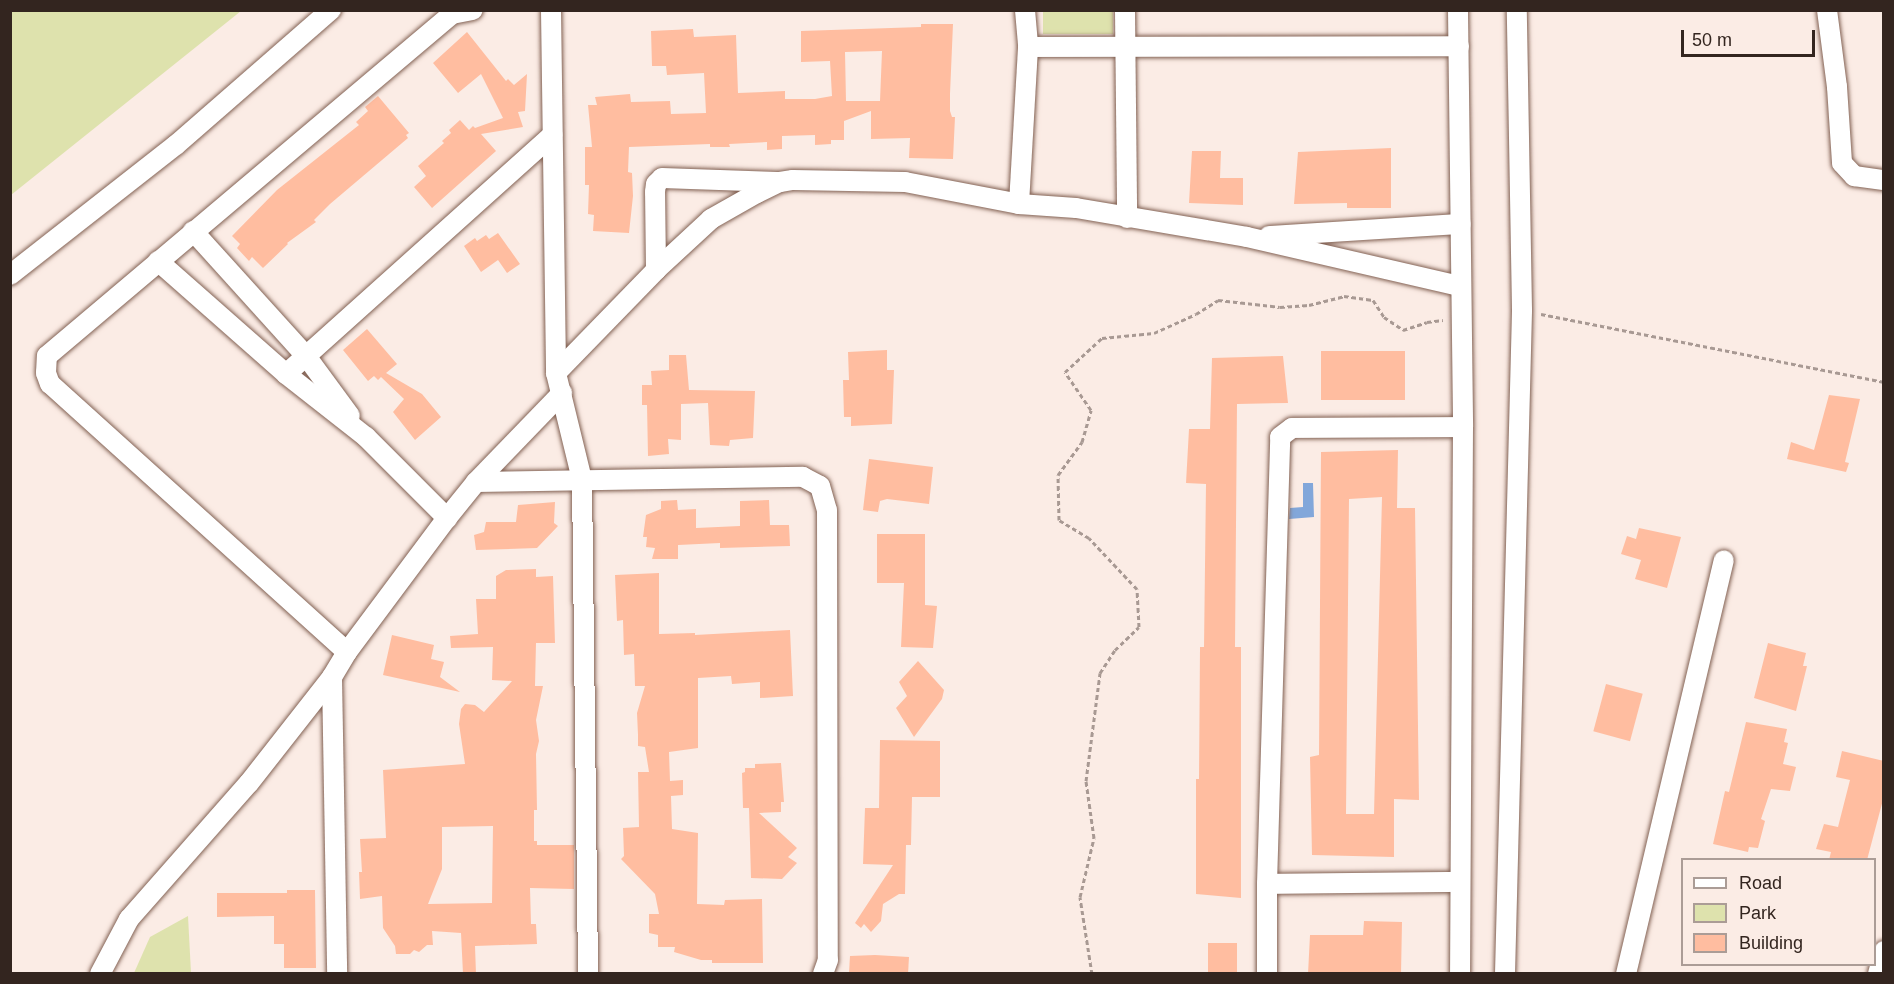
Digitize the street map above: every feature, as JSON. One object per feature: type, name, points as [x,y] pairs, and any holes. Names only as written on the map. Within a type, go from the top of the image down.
[{"type":"street","points":[[10,275],[176,145],[331,10]]},
{"type":"street","points":[[347,652],[51,384],[46,374],[47,356],[452,14],[473,10]]},
{"type":"street","points":[[551,10],[556,373],[582,480],[588,974]]},
{"type":"street","points":[[1019,204],[1028,47],[1025,10]]},
{"type":"street","points":[[1125,10],[1127,218]]},
{"type":"street","points":[[1458,10],[1463,427],[1460,974]]},
{"type":"street","points":[[1505,974],[1522,310],[1517,10]]},
{"type":"street","points":[[1827,10],[1837,87],[1842,163],[1854,176],[1884,180]]},
{"type":"street","points":[[1028,47],[1460,46]]},
{"type":"street","points":[[286,374],[552,135]]},
{"type":"street","points":[[656,270],[655,192],[656,184],[662,178],[780,182],[833,179],[905,182],[1019,204],[1076,208],[1247,237],[1460,286]]},
{"type":"street","points":[[556,373],[656,270],[711,219],[780,182]]},
{"type":"street","points":[[1247,237],[1461,224]]},
{"type":"street","points":[[193,231],[306,356],[366,437]]},
{"type":"street","points":[[158,261],[286,374],[366,437],[447,518]]},
{"type":"street","points":[[99,974],[129,920],[249,783],[332,677],[347,652],[447,518],[477,482],[562,393]]},
{"type":"street","points":[[1267,974],[1267,884],[1280,436],[1292,428],[1463,427]]},
{"type":"street","points":[[477,482],[803,477],[814,480],[825,494],[828,960],[823,974]]},
{"type":"street","points":[[1626,974],[1724,560]]},
{"type":"street","points":[[332,677],[337,974]]},
{"type":"street","points":[[1267,884],[1460,882]]},
{"type":"street","points":[[1878,974],[1884,951]]},
{"type":"path","points":[[1092,974],[1080,897],[1094,838],[1086,781],[1100,673],[1115,650],[1139,627],[1137,589],[1089,538],[1059,520],[1058,475],[1082,442],[1091,410],[1065,372],[1102,338],[1154,333],[1196,314],[1218,300],[1280,307],[1309,305],[1344,296],[1373,300],[1384,317],[1403,330],[1427,321],[1461,320]]},
{"type":"path","points":[[1522,310],[1884,382]]},
{"type":"green space","points":[[11,10],[241,10],[241,11],[11,195]]},
{"type":"green space","points":[[1043,11],[1113,11],[1113,34],[1043,34]]},
{"type":"green space","points":[[188,916],[191,973],[134,973],[150,937]]},
{"type":"water","points":[[1303,483],[1313,483],[1314,517],[1289,519],[1290,508],[1303,507]]},
{"type":"building","points":[[921,24],[953,24],[950,111],[952,117],[955,117],[953,159],[909,158],[910,138],[871,139],[871,111],[844,121],[844,140],[831,140],[831,144],[815,145],[815,135],[782,136],[782,149],[767,150],[767,142],[729,144],[730,147],[710,147],[710,144],[629,147],[628,172],[632,173],[633,196],[629,233],[593,231],[594,215],[588,214],[589,185],[585,185],[585,147],[592,147],[588,105],[597,105],[595,97],[630,94],[631,102],[670,101],[671,114],[706,113],[704,73],[667,75],[666,66],[652,66],[651,31],[693,29],[694,37],[736,35],[738,93],[785,91],[785,99],[815,99],[832,96],[830,61],[801,62],[801,31],[921,27]],"holes":[[[882,51],[880,101],[846,101],[845,52]]]},
{"type":"building","points":[[467,32],[506,81],[508,79],[514,85],[527,74],[525,111],[518,112],[523,127],[481,134],[496,151],[432,208],[414,187],[426,176],[418,166],[444,143],[442,141],[451,133],[449,130],[460,120],[469,130],[473,126],[475,128],[503,118],[481,74],[458,93],[433,63]]},
{"type":"building","points":[[378,96],[409,133],[406,135],[408,138],[330,204],[314,220],[316,222],[287,243],[263,268],[252,257],[249,261],[237,248],[240,244],[232,236],[277,190],[359,125],[356,122],[368,111],[365,107]]},
{"type":"building","points":[[1391,148],[1391,208],[1347,208],[1347,203],[1294,204],[1298,152]]},
{"type":"building","points":[[1192,151],[1221,151],[1220,178],[1243,178],[1243,205],[1189,203]]},
{"type":"building","points":[[498,233],[520,264],[507,273],[498,260],[481,272],[464,246],[475,238],[477,241],[486,235],[489,239]]},
{"type":"building","points":[[367,329],[397,364],[386,373],[422,394],[441,417],[415,440],[393,412],[404,399],[381,377],[378,380],[374,376],[368,381],[343,350]]},
{"type":"building","points":[[887,350],[887,370],[894,370],[892,424],[851,426],[851,417],[844,417],[843,380],[849,380],[848,352]]},
{"type":"building","points":[[1321,351],[1405,351],[1405,400],[1321,400]]},
{"type":"building","points":[[669,355],[686,355],[689,390],[755,391],[753,438],[730,440],[729,446],[710,445],[708,403],[681,404],[681,440],[668,439],[669,454],[648,456],[647,405],[642,405],[642,385],[652,385],[651,371],[669,370]]},
{"type":"building","points":[[1283,356],[1288,403],[1237,404],[1235,647],[1241,647],[1241,898],[1196,894],[1196,779],[1199,779],[1200,647],[1204,647],[1206,484],[1186,483],[1189,429],[1210,429],[1212,358]]},
{"type":"building","points":[[1829,395],[1860,399],[1845,462],[1849,463],[1846,472],[1787,459],[1791,442],[1814,450]]},
{"type":"building","points":[[1398,450],[1397,508],[1415,508],[1419,800],[1394,799],[1394,857],[1312,855],[1310,757],[1319,755],[1321,452]],"holes":[[[1382,497],[1374,814],[1346,814],[1349,499]]]},
{"type":"building","points":[[869,459],[933,467],[929,504],[887,499],[880,501],[878,512],[863,510]]},
{"type":"building","points":[[677,500],[678,510],[696,509],[696,528],[740,526],[740,501],[769,500],[770,525],[789,525],[790,546],[720,548],[720,543],[678,545],[678,559],[652,559],[655,548],[646,547],[647,537],[643,537],[646,515],[661,509],[661,501]]},
{"type":"building","points":[[555,502],[554,523],[558,526],[537,548],[476,550],[474,535],[484,532],[486,522],[516,522],[518,505]]},
{"type":"building","points":[[1639,528],[1681,537],[1667,588],[1635,579],[1641,560],[1621,554],[1627,536],[1636,539]]},
{"type":"building","points":[[877,534],[925,534],[925,605],[937,606],[933,648],[901,647],[904,583],[877,583]]},
{"type":"building","points":[[536,569],[536,577],[553,576],[555,643],[536,643],[535,686],[543,686],[536,720],[539,741],[536,754],[537,810],[534,810],[534,841],[537,841],[537,845],[574,845],[574,889],[530,888],[531,924],[536,924],[537,944],[475,946],[476,974],[463,974],[461,933],[432,931],[433,945],[427,945],[419,952],[414,950],[410,954],[396,954],[395,946],[383,928],[382,896],[360,899],[359,872],[362,872],[360,839],[386,838],[383,770],[465,764],[459,724],[461,709],[465,704],[475,705],[484,712],[512,681],[492,680],[493,647],[451,648],[450,636],[478,634],[476,599],[496,599],[496,576],[506,570]],"holes":[[[493,826],[492,903],[428,904],[442,869],[442,827]]]},
{"type":"building","points":[[659,573],[659,634],[695,633],[695,635],[790,630],[793,696],[760,698],[760,682],[732,684],[731,676],[698,678],[698,748],[669,752],[670,781],[683,780],[683,795],[671,796],[672,829],[698,833],[697,904],[724,905],[725,900],[762,899],[763,963],[712,963],[712,960],[701,960],[674,952],[675,947],[658,947],[658,935],[649,933],[649,914],[659,914],[655,894],[621,859],[624,856],[623,828],[639,827],[638,772],[649,772],[645,747],[638,746],[637,713],[645,686],[635,686],[634,654],[624,655],[623,620],[617,621],[615,575]]},
{"type":"building","points":[[392,635],[434,645],[431,659],[444,662],[440,677],[460,692],[383,675]]},
{"type":"building","points":[[1768,643],[1806,653],[1803,666],[1807,666],[1796,711],[1754,698]]},
{"type":"building","points":[[918,661],[944,690],[942,699],[914,737],[896,708],[907,696],[899,682]]},
{"type":"building","points":[[1606,684],[1643,694],[1630,741],[1593,731]]},
{"type":"building","points":[[1746,722],[1787,729],[1784,742],[1788,743],[1783,764],[1796,767],[1790,791],[1771,789],[1761,819],[1765,821],[1758,848],[1749,847],[1748,852],[1713,844],[1725,791],[1729,792]]},
{"type":"building","points":[[880,740],[940,741],[940,797],[912,797],[911,845],[906,845],[905,894],[899,894],[883,904],[881,921],[871,932],[864,924],[861,928],[855,923],[893,865],[863,864],[865,808],[879,808]]},
{"type":"building","points":[[1842,751],[1884,761],[1884,796],[1868,858],[1830,858],[1831,852],[1816,849],[1824,824],[1838,827],[1850,780],[1836,777]]},
{"type":"building","points":[[781,763],[784,802],[781,802],[781,812],[759,813],[797,848],[788,857],[797,863],[782,879],[751,878],[749,808],[743,808],[742,773],[745,772],[745,768],[755,768],[755,764]]},
{"type":"building","points":[[287,890],[315,890],[316,968],[284,968],[284,944],[274,944],[274,916],[217,917],[217,893],[287,893]]},
{"type":"building","points":[[1364,921],[1402,922],[1401,974],[1308,974],[1310,935],[1363,935]]},
{"type":"building","points":[[1208,943],[1237,943],[1237,974],[1208,974]]},
{"type":"building","points":[[850,956],[909,957],[908,974],[849,973]]}]
